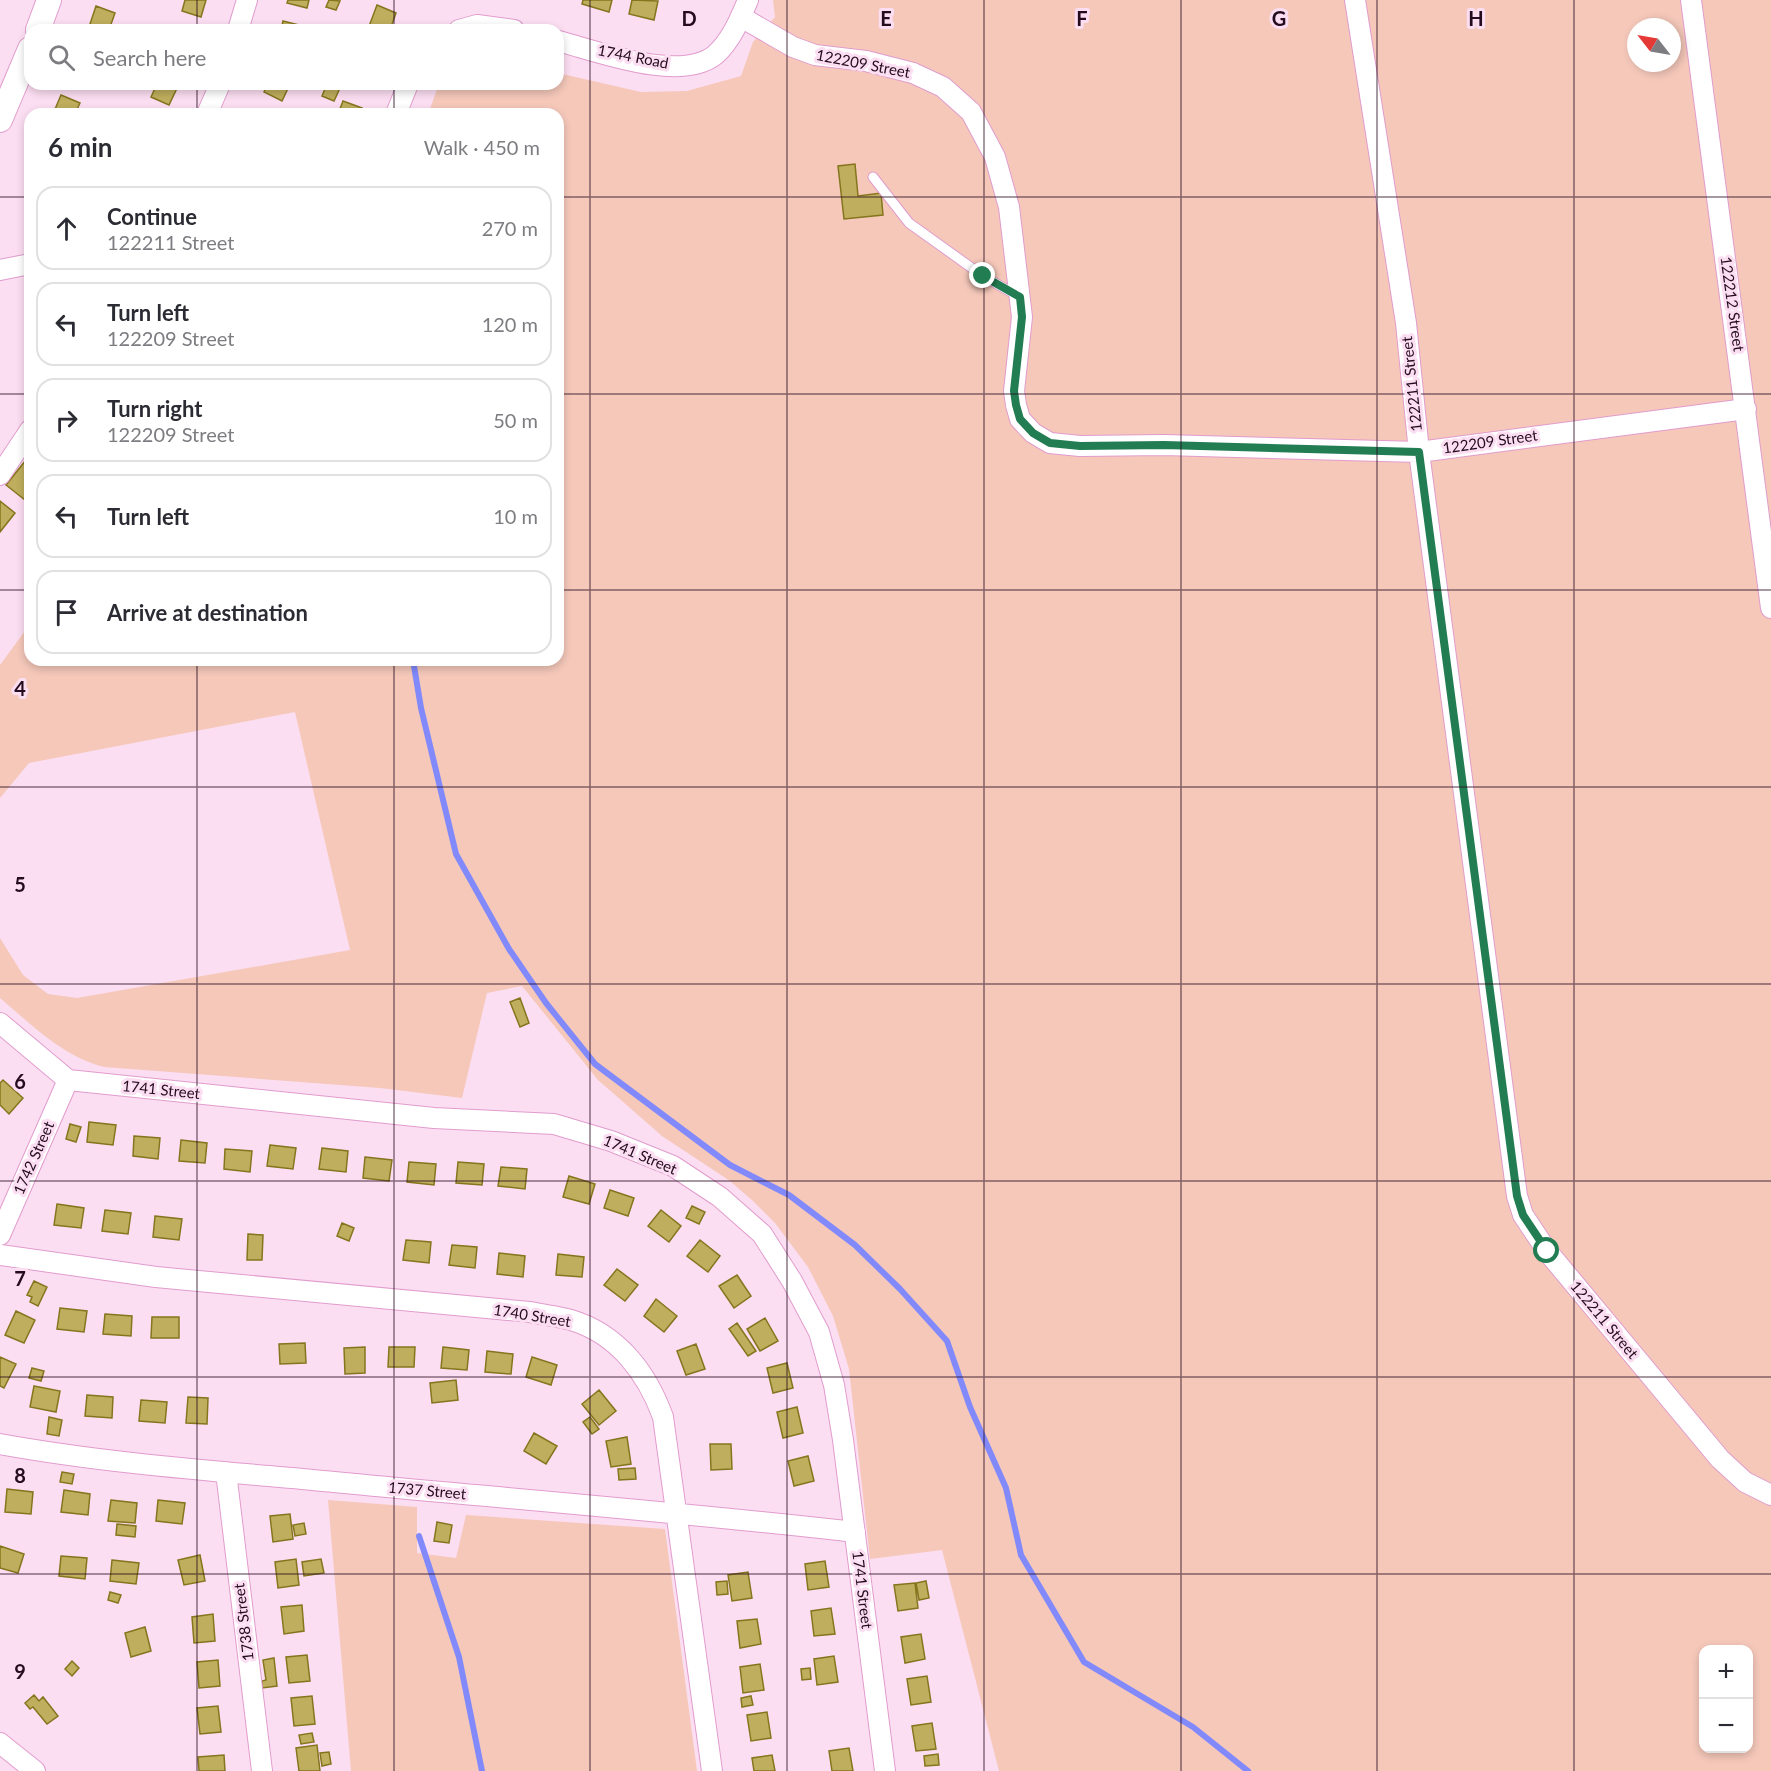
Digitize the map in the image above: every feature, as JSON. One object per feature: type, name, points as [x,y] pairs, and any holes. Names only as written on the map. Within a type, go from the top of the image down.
[{"type":"street","points":[[40,24],[49,0]]},
{"type":"street","points":[[240,24],[247,0]]},
{"type":"street","name":"122211 Street","points":[[1355,0],[1406,323],[1419,452],[1515,1184],[1523,1215],[1547,1251],[1720,1459],[1745,1482],[1771,1495]]},
{"type":"street","name":"122212 Street","points":[[1691,0],[1771,609]]},
{"type":"street","name":"122209 Street","points":[[744,9],[792,47],[815,55],[866,61],[913,73],[943,87],[970,112],[995,157],[1009,207],[1022,317],[1014,391],[1016,405],[1020,419],[1033,433],[1050,443],[1080,446],[1164,445],[1419,452],[1746,409]]},
{"type":"street","name":"1744 Road","points":[[564,42],[650,64],[689,65],[714,56],[731,36],[744,9]]},
{"type":"street","points":[[0,120],[24,63]]},
{"type":"street","points":[[210,108],[217,90]]},
{"type":"street","points":[[398,108],[406,90]]},
{"type":"street","points":[[0,270],[24,265]]},
{"type":"street","points":[[0,475],[24,439]]},
{"type":"street","points":[[0,1023],[68,1080]]},
{"type":"street","name":"1742 Street","points":[[0,1235],[68,1080]]},
{"type":"street","name":"1741 Street","points":[[68,1080],[434,1118],[554,1124],[611,1141],[673,1166],[720,1197],[762,1234],[792,1281],[819,1332],[834,1385],[885,1771]]},
{"type":"street","name":"1740 Street","points":[[0,1255],[156,1277],[530,1312],[571,1320],[604,1335],[633,1361],[652,1388],[663,1417],[678,1512],[712,1771]]},
{"type":"street","name":"1737 Street","points":[[0,1444],[226,1472],[492,1498],[678,1512],[855,1532]]},
{"type":"street","name":"1738 Street","points":[[226,1472],[262,1771]]},
{"type":"street","points":[[0,1743],[35,1771]]},
{"type":"lane","points":[[873,177],[909,223],[983,276],[1020,297]]},
{"type":"shaded area","points":[[773,0],[1771,0],[1771,1771],[999,1771],[942,1550],[870,1559],[849,1369],[833,1316],[808,1267],[775,1223],[753,1201],[730,1181],[662,1136],[598,1080],[522,986],[487,993],[462,1098],[380,1088],[104,1067],[61,1047],[0,998],[0,938],[23,975],[48,994],[77,998],[350,950],[295,712],[29,763],[0,798],[0,665],[24,632],[24,666],[564,666],[564,108],[430,108],[437,90],[564,90],[564,74],[641,92],[687,91],[741,76],[753,42],[775,17]]},
{"type":"shaded area","points":[[328,1500],[417,1507],[417,1553],[456,1558],[466,1515],[665,1529],[697,1771],[351,1771]]},
{"type":"building","points":[[185,0],[206,0],[201,17],[182,11]]},
{"type":"building","points":[[288,0],[309,0],[307,8],[287,3]]},
{"type":"building","points":[[329,0],[340,1],[336,10],[326,7]]},
{"type":"building","points":[[583,0],[612,0],[609,12],[582,4]]},
{"type":"building","points":[[632,0],[658,1],[654,20],[629,14]]},
{"type":"building","points":[[377,5],[396,13],[392,24],[370,24]]},
{"type":"building","points":[[96,6],[115,13],[111,24],[90,24]]},
{"type":"building","points":[[154,90],[176,90],[169,105],[151,97]]},
{"type":"building","points":[[265,90],[287,90],[282,101],[264,92]]},
{"type":"building","points":[[324,90],[339,90],[334,101],[322,96]]},
{"type":"building","points":[[61,95],[80,103],[78,108],[56,108]]},
{"type":"building","points":[[343,101],[362,108],[340,108]]},
{"type":"building","points":[[855,164],[858,196],[881,193],[883,215],[844,219],[838,166]]},
{"type":"building","points":[[24,462],[24,499],[6,485]]},
{"type":"building","points":[[0,501],[15,513],[0,532]]},
{"type":"building","points":[[520,998],[529,1023],[520,1027],[510,1002]]},
{"type":"building","points":[[3,1080],[23,1098],[9,1114],[0,1105],[0,1083]]},
{"type":"building","points":[[89,1122],[116,1125],[113,1145],[87,1142]]},
{"type":"building","points":[[70,1124],[81,1127],[76,1142],[66,1139]]},
{"type":"building","points":[[134,1136],[160,1138],[158,1159],[133,1156]]},
{"type":"building","points":[[181,1140],[207,1143],[205,1163],[179,1161]]},
{"type":"building","points":[[270,1145],[296,1148],[293,1169],[267,1166]]},
{"type":"building","points":[[322,1148],[348,1151],[346,1172],[319,1169]]},
{"type":"building","points":[[225,1149],[252,1151],[250,1172],[224,1169]]},
{"type":"building","points":[[365,1157],[392,1160],[389,1181],[363,1178]]},
{"type":"building","points":[[409,1162],[436,1164],[434,1185],[407,1182]]},
{"type":"building","points":[[458,1162],[484,1164],[482,1185],[456,1183]]},
{"type":"building","points":[[501,1167],[527,1169],[525,1189],[498,1186]]},
{"type":"building","points":[[569,1176],[595,1184],[589,1204],[563,1197]]},
{"type":"building","points":[[610,1190],[634,1198],[628,1216],[604,1208]]},
{"type":"building","points":[[57,1204],[84,1208],[81,1228],[54,1225]]},
{"type":"building","points":[[692,1206],[705,1212],[699,1224],[686,1218]]},
{"type":"building","points":[[105,1210],[131,1213],[128,1234],[102,1231]]},
{"type":"building","points":[[661,1210],[681,1226],[669,1242],[648,1226]]},
{"type":"building","points":[[155,1216],[182,1219],[179,1240],[153,1237]]},
{"type":"building","points":[[342,1223],[354,1228],[349,1241],[337,1236]]},
{"type":"building","points":[[248,1234],[263,1235],[262,1260],[247,1260]]},
{"type":"building","points":[[406,1240],[431,1242],[429,1263],[403,1260]]},
{"type":"building","points":[[700,1240],[720,1256],[708,1272],[687,1256]]},
{"type":"building","points":[[452,1245],[477,1247],[475,1268],[449,1265]]},
{"type":"building","points":[[499,1253],[525,1256],[523,1277],[497,1274]]},
{"type":"building","points":[[558,1254],[584,1257],[582,1277],[556,1275]]},
{"type":"building","points":[[617,1269],[638,1285],[625,1301],[604,1285]]},
{"type":"building","points":[[737,1275],[751,1296],[734,1308],[719,1286]]},
{"type":"building","points":[[34,1281],[47,1287],[38,1306],[30,1302],[32,1297],[27,1295]]},
{"type":"building","points":[[656,1299],[677,1316],[664,1332],[644,1316]]},
{"type":"building","points":[[60,1308],[87,1311],[84,1332],[57,1329]]},
{"type":"building","points":[[16,1311],[35,1320],[24,1343],[5,1335]]},
{"type":"building","points":[[105,1314],[132,1316],[131,1336],[103,1334]]},
{"type":"building","points":[[152,1317],[179,1317],[179,1338],[151,1338]]},
{"type":"building","points":[[765,1318],[778,1341],[760,1351],[747,1329]]},
{"type":"building","points":[[737,1323],[756,1351],[748,1356],[729,1329]]},
{"type":"building","points":[[305,1343],[306,1363],[280,1364],[279,1344]]},
{"type":"building","points":[[696,1344],[705,1369],[686,1375],[677,1351]]},
{"type":"building","points":[[365,1347],[365,1373],[345,1374],[344,1348]]},
{"type":"building","points":[[389,1347],[415,1347],[414,1367],[388,1367]]},
{"type":"building","points":[[443,1347],[469,1350],[467,1370],[441,1368]]},
{"type":"building","points":[[487,1351],[513,1354],[511,1374],[485,1372]]},
{"type":"building","points":[[0,1357],[16,1364],[4,1388],[0,1386]]},
{"type":"building","points":[[532,1357],[557,1365],[551,1385],[526,1377]]},
{"type":"building","points":[[787,1363],[793,1388],[773,1393],[767,1368]]},
{"type":"building","points":[[32,1368],[44,1371],[41,1381],[29,1378]]},
{"type":"building","points":[[456,1380],[458,1400],[432,1403],[430,1383]]},
{"type":"building","points":[[34,1386],[60,1391],[56,1412],[30,1407]]},
{"type":"building","points":[[599,1390],[616,1411],[599,1425],[582,1404]]},
{"type":"building","points":[[87,1395],[113,1397],[112,1418],[85,1416]]},
{"type":"building","points":[[188,1397],[208,1398],[207,1424],[186,1423]]},
{"type":"building","points":[[141,1400],[167,1402],[165,1423],[139,1421]]},
{"type":"building","points":[[797,1407],[803,1433],[783,1438],[777,1412]]},
{"type":"building","points":[[49,1417],[62,1420],[59,1436],[47,1434]]},
{"type":"building","points":[[590,1417],[599,1429],[592,1434],[583,1422]]},
{"type":"building","points":[[534,1433],[557,1446],[546,1464],[524,1451]]},
{"type":"building","points":[[627,1437],[631,1464],[611,1467],[606,1441]]},
{"type":"building","points":[[710,1444],[731,1444],[732,1469],[711,1470]]},
{"type":"building","points":[[808,1456],[814,1481],[794,1486],[788,1461]]},
{"type":"building","points":[[635,1468],[636,1479],[619,1480],[618,1469]]},
{"type":"building","points":[[62,1472],[74,1474],[72,1484],[60,1482]]},
{"type":"building","points":[[7,1489],[33,1492],[31,1514],[5,1512]]},
{"type":"building","points":[[64,1490],[90,1494],[88,1515],[61,1512]]},
{"type":"building","points":[[111,1500],[137,1503],[135,1523],[108,1521]]},
{"type":"building","points":[[158,1500],[185,1503],[182,1524],[156,1521]]},
{"type":"building","points":[[290,1514],[293,1539],[273,1542],[270,1516]]},
{"type":"building","points":[[437,1522],[452,1525],[449,1543],[434,1541]]},
{"type":"building","points":[[304,1523],[306,1534],[295,1536],[293,1525]]},
{"type":"building","points":[[117,1524],[136,1526],[135,1537],[116,1535]]},
{"type":"building","points":[[0,1546],[24,1554],[18,1573],[0,1568]]},
{"type":"building","points":[[200,1555],[205,1581],[184,1585],[178,1560]]},
{"type":"building","points":[[61,1556],[87,1558],[85,1579],[59,1576]]},
{"type":"building","points":[[296,1559],[299,1585],[278,1588],[275,1562]]},
{"type":"building","points":[[321,1559],[324,1573],[304,1576],[302,1562]]},
{"type":"building","points":[[112,1560],[139,1563],[136,1584],[110,1581]]},
{"type":"building","points":[[825,1561],[829,1587],[808,1590],[805,1564]]},
{"type":"building","points":[[748,1572],[752,1598],[732,1601],[728,1575]]},
{"type":"building","points":[[727,1581],[728,1594],[717,1595],[716,1582]]},
{"type":"building","points":[[926,1581],[929,1598],[919,1600],[916,1583]]},
{"type":"building","points":[[915,1583],[918,1608],[898,1611],[894,1585]]},
{"type":"building","points":[[110,1592],[121,1595],[118,1603],[108,1600]]},
{"type":"building","points":[[302,1605],[304,1631],[284,1634],[281,1607]]},
{"type":"building","points":[[831,1608],[835,1634],[814,1636],[811,1611]]},
{"type":"building","points":[[213,1614],[215,1641],[194,1643],[192,1617]]},
{"type":"building","points":[[757,1619],[761,1644],[740,1648],[737,1621]]},
{"type":"building","points":[[145,1627],[151,1651],[131,1657],[125,1633]]},
{"type":"building","points":[[921,1634],[925,1659],[905,1663],[901,1637]]},
{"type":"building","points":[[307,1655],[310,1681],[289,1683],[286,1657]]},
{"type":"building","points":[[834,1656],[838,1682],[817,1685],[814,1659]]},
{"type":"building","points":[[274,1658],[277,1686],[262,1688],[262,1681],[266,1680],[263,1660]]},
{"type":"building","points":[[218,1660],[220,1686],[199,1688],[197,1662]]},
{"type":"building","points":[[72,1661],[79,1668],[72,1676],[65,1669]]},
{"type":"building","points":[[760,1664],[764,1690],[743,1693],[740,1667]]},
{"type":"building","points":[[810,1668],[811,1679],[802,1680],[801,1669]]},
{"type":"building","points":[[927,1676],[931,1702],[911,1705],[907,1679]]},
{"type":"building","points":[[34,1695],[39,1701],[43,1697],[58,1716],[47,1724],[33,1707],[30,1709],[25,1703]]},
{"type":"building","points":[[312,1696],[315,1724],[294,1726],[291,1698]]},
{"type":"building","points":[[751,1696],[753,1705],[742,1707],[741,1698]]},
{"type":"building","points":[[218,1706],[221,1732],[200,1734],[197,1708]]},
{"type":"building","points":[[767,1712],[771,1738],[751,1741],[747,1715]]},
{"type":"building","points":[[932,1723],[936,1749],[916,1751],[912,1726]]},
{"type":"building","points":[[312,1733],[314,1742],[301,1744],[299,1735]]},
{"type":"building","points":[[317,1745],[320,1771],[299,1771],[296,1748]]},
{"type":"building","points":[[849,1748],[853,1771],[832,1771],[829,1751]]},
{"type":"building","points":[[329,1752],[331,1764],[322,1766],[320,1753]]},
{"type":"building","points":[[938,1754],[939,1765],[925,1766],[924,1756]]},
{"type":"building","points":[[224,1755],[225,1771],[199,1771],[198,1757]]},
{"type":"building","points":[[772,1755],[775,1771],[754,1771],[752,1758]]},
{"type":"waterway","points":[[414,666],[421,708],[456,854],[509,949],[546,1003],[595,1064],[730,1165],[789,1195],[855,1245],[900,1289],[947,1341],[970,1407],[1006,1488],[1021,1555],[1084,1662],[1193,1727],[1248,1771]]},
{"type":"waterway","points":[[419,1536],[459,1657],[482,1771]]},
{"type":"route","points":[[983,276],[1020,297],[1022,317],[1020,358],[1014,391],[1016,405],[1020,419],[1033,433],[1050,443],[1080,446],[1164,445],[1419,452],[1517,1196],[1523,1215],[1547,1251]]}]
